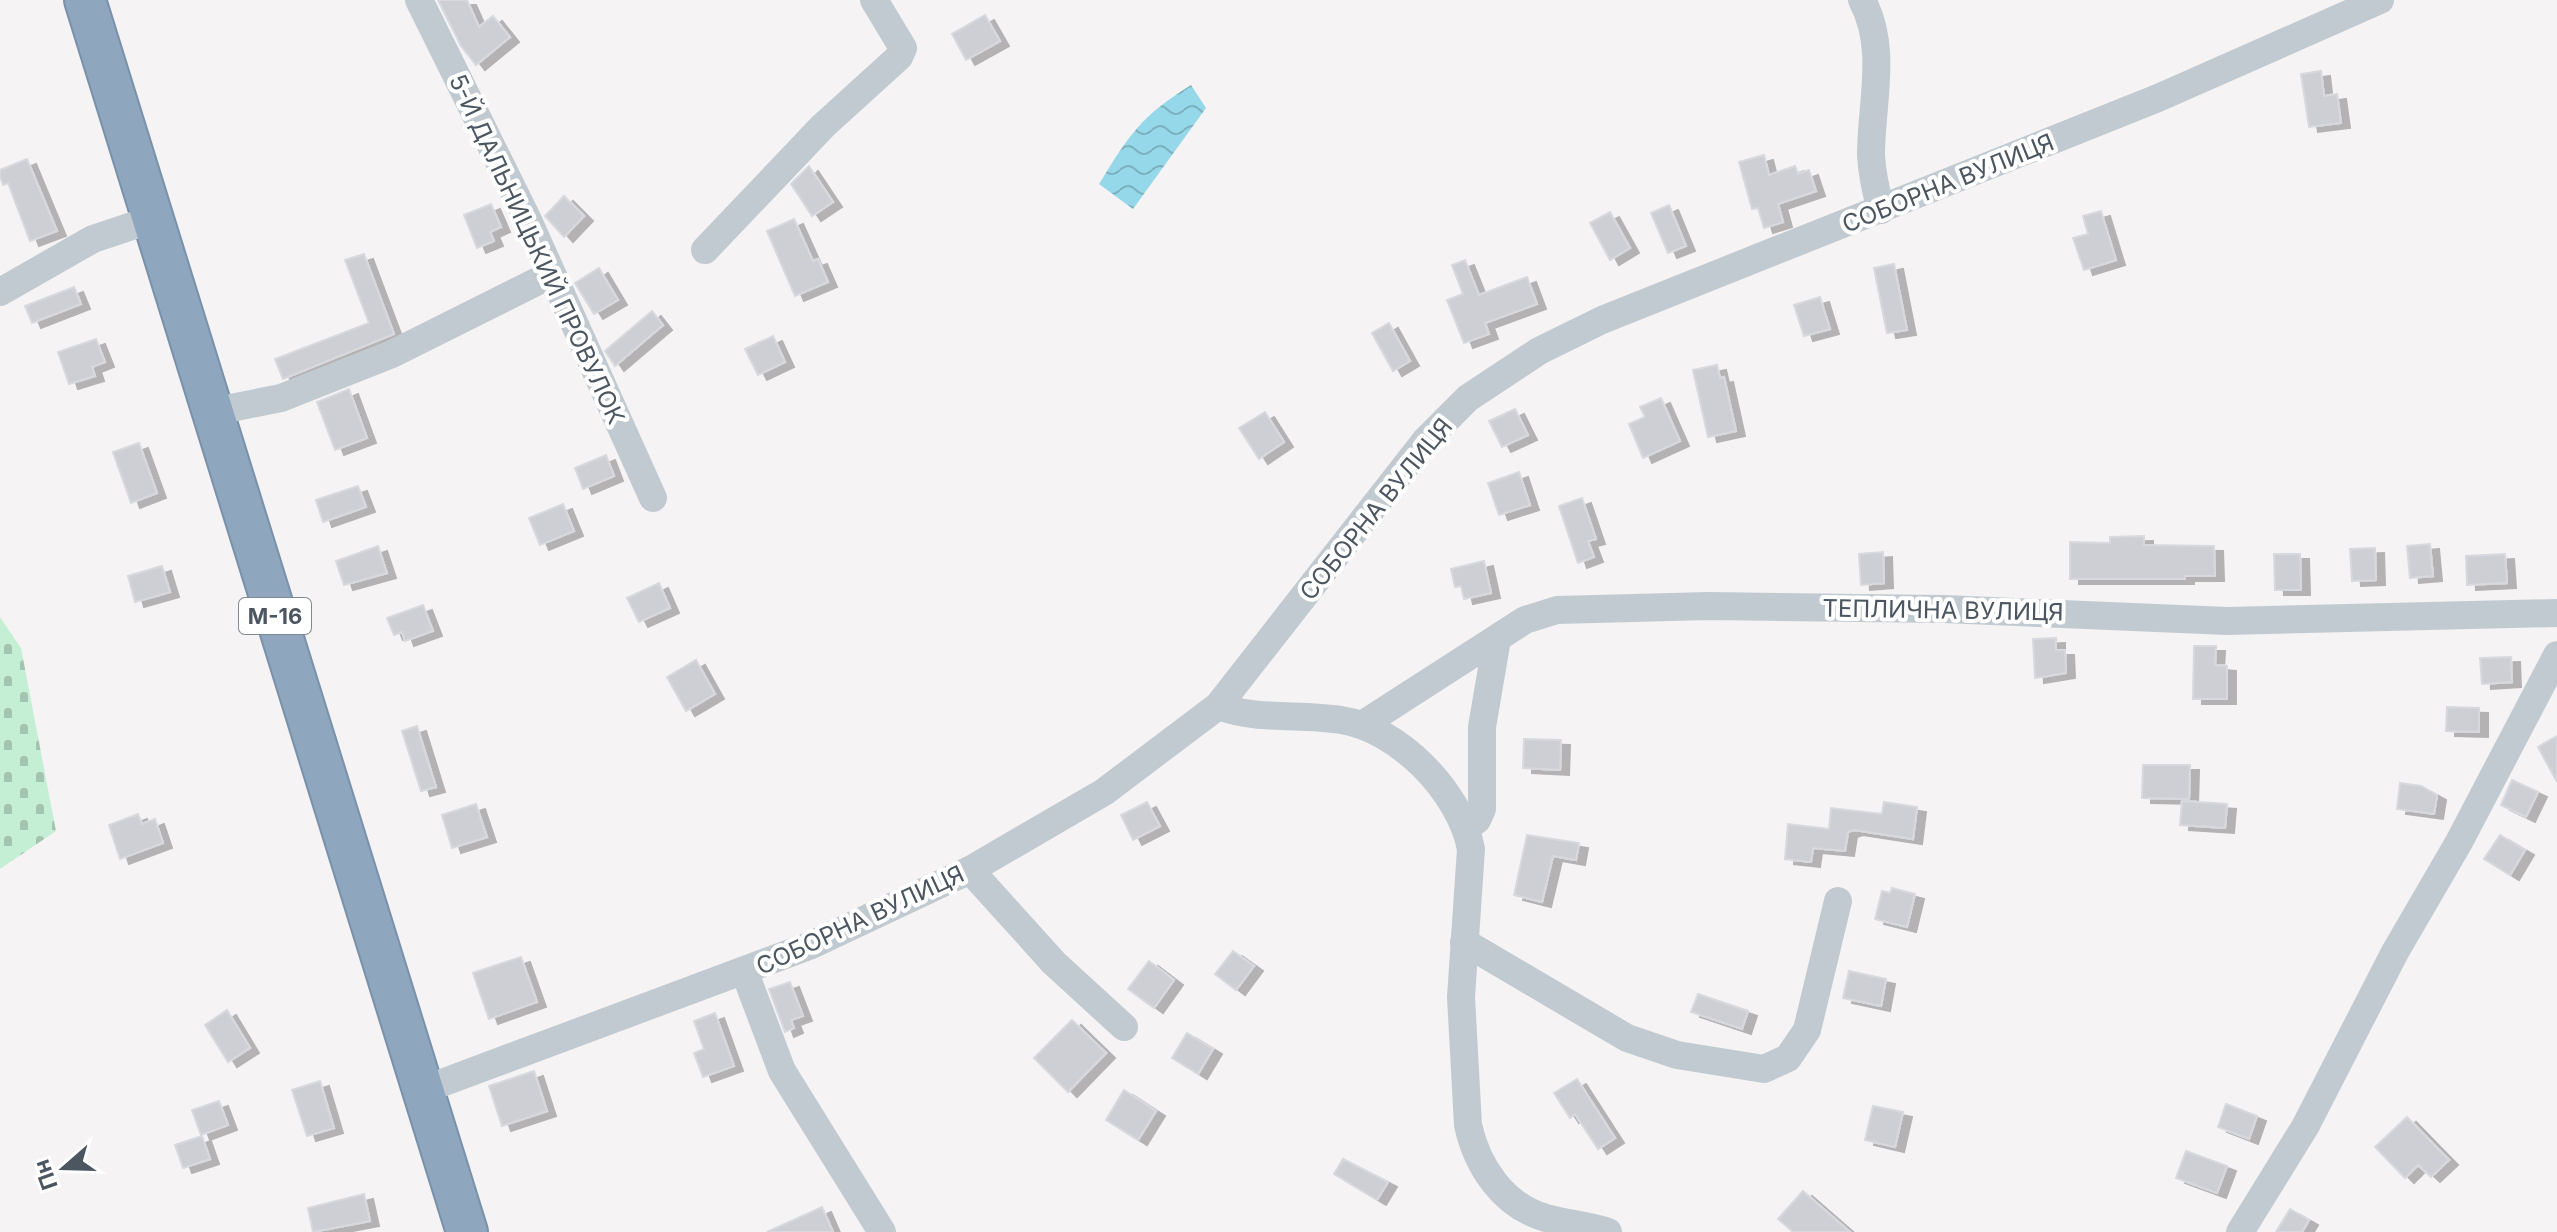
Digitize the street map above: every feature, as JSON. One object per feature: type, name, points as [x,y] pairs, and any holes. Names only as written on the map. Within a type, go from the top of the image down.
[{"type":"highway","name":"М-16","points":[[85,0],[467,1232]]},
{"type":"street","name":"5-Й ДАЛЬНИЦЬКИЙ ПРОВУЛОК","points":[[419,0],[527,218],[550,275],[653,498]]},
{"type":"street","points":[[705,250],[823,126],[899,57],[903,48],[899,36],[874,0]]},
{"type":"street","points":[[1862,0],[1875,31],[1877,53],[1871,154],[1881,210]]},
{"type":"street","name":"СОБОРНА ВУЛИЦЯ","points":[[423,1090],[745,973],[970,870],[1104,792],[1218,706],[1425,441],[1490,381],[1539,351],[1602,320],[2158,98],[2380,0]]},
{"type":"street","points":[[0,292],[93,239],[153,219]]},
{"type":"street","points":[[211,412],[281,398],[392,354],[550,275]]},
{"type":"street","name":"ТЕПЛИЧНА ВУЛИЦЯ","points":[[1362,725],[1542,613],[1583,608],[1944,609],[2227,621],[2557,613]]},
{"type":"street","points":[[1466,827],[1477,820],[1482,809],[1482,727],[1497,639]]},
{"type":"street","points":[[2240,1232],[2305,1127],[2395,952],[2459,842],[2557,655]]},
{"type":"street","points":[[1218,706],[1253,716],[1316,718],[1362,725],[1400,748],[1445,793],[1466,827],[1472,859],[1464,942],[1462,1040],[1468,1125],[1481,1163],[1500,1190],[1525,1209],[1543,1218],[1608,1232]]},
{"type":"street","points":[[970,870],[1054,963],[1124,1027]]},
{"type":"street","points":[[1464,942],[1627,1038],[1677,1055],[1764,1069],[1788,1058],[1807,1030],[1838,901]]},
{"type":"street","points":[[745,973],[782,1071],[882,1232]]},
{"type":"green space","points":[[0,617],[21,648],[56,831],[0,869]]},
{"type":"water","points":[[1191,85],[1206,108],[1133,209],[1099,184],[1119,152],[1148,117]]},
{"type":"building","points":[[438,0],[467,0],[479,27],[493,16],[510,37],[476,65],[461,46]]},
{"type":"building","points":[[985,15],[1000,41],[966,60],[952,34]]},
{"type":"building","points":[[2321,71],[2324,96],[2337,94],[2341,123],[2309,127],[2301,74]]},
{"type":"building","points":[[1764,155],[1769,175],[1795,166],[1798,174],[1809,170],[1816,191],[1778,204],[1783,222],[1764,228],[1758,208],[1752,209],[1739,162]]},
{"type":"building","points":[[27,159],[57,231],[30,241],[8,183],[3,185],[0,176],[0,170]]},
{"type":"building","points":[[809,166],[833,202],[812,216],[791,184]]},
{"type":"building","points":[[564,196],[584,216],[564,237],[545,216]]},
{"type":"building","points":[[491,204],[501,227],[490,232],[494,241],[477,248],[464,215]]},
{"type":"building","points":[[1669,205],[1686,246],[1668,253],[1651,213]]},
{"type":"building","points":[[2101,211],[2116,260],[2084,270],[2073,238],[2088,234],[2083,216]]},
{"type":"building","points":[[1610,212],[1630,248],[1610,260],[1590,223]]},
{"type":"building","points":[[794,219],[813,261],[818,259],[828,282],[795,296],[767,231]]},
{"type":"building","points":[[364,254],[394,334],[283,379],[275,359],[369,323],[345,260]]},
{"type":"building","points":[[1465,260],[1479,295],[1527,277],[1537,304],[1485,323],[1489,334],[1464,343],[1447,300],[1463,294],[1452,265]]},
{"type":"building","points":[[1894,264],[1907,330],[1887,333],[1874,268]]},
{"type":"building","points":[[599,268],[618,300],[594,314],[575,283]]},
{"type":"building","points":[[74,287],[81,304],[32,323],[25,306]]},
{"type":"building","points":[[1820,297],[1830,329],[1804,336],[1794,305]]},
{"type":"building","points":[[652,311],[663,325],[615,366],[605,351]]},
{"type":"building","points":[[1389,323],[1410,361],[1393,371],[1372,333]]},
{"type":"building","points":[[773,336],[785,362],[758,375],[745,349]]},
{"type":"building","points":[[96,339],[105,362],[92,367],[95,376],[69,384],[58,352]]},
{"type":"building","points":[[1717,365],[1720,378],[1724,377],[1736,431],[1708,437],[1693,370]]},
{"type":"building","points":[[349,389],[367,438],[335,450],[317,402]]},
{"type":"building","points":[[1661,398],[1680,441],[1643,458],[1629,424],[1645,417],[1640,407]]},
{"type":"building","points":[[1515,409],[1528,435],[1502,447],[1489,421]]},
{"type":"building","points":[[1265,412],[1284,442],[1259,459],[1239,428]]},
{"type":"building","points":[[139,443],[157,493],[131,503],[113,452]]},
{"type":"building","points":[[606,455],[614,476],[583,489],[575,468]]},
{"type":"building","points":[[1519,472],[1530,505],[1499,515],[1488,483]]},
{"type":"building","points":[[358,486],[366,507],[323,522],[316,500]]},
{"type":"building","points":[[1582,498],[1596,539],[1588,541],[1594,557],[1578,563],[1559,506]]},
{"type":"building","points":[[563,504],[574,531],[540,545],[529,518]]},
{"type":"building","points":[[2144,536],[2144,545],[2214,546],[2215,576],[2070,579],[2070,542],[2110,543],[2110,537]]},
{"type":"building","points":[[2430,544],[2433,576],[2410,578],[2407,546]]},
{"type":"building","points":[[378,546],[387,573],[344,585],[336,561]]},
{"type":"building","points":[[2375,548],[2376,580],[2352,581],[2350,549]]},
{"type":"building","points":[[1883,552],[1884,583],[1861,585],[1859,554]]},
{"type":"building","points":[[2274,554],[2300,554],[2301,590],[2275,590]]},
{"type":"building","points":[[2505,554],[2507,583],[2467,585],[2466,556]]},
{"type":"building","points":[[1484,561],[1491,593],[1464,599],[1461,586],[1455,587],[1451,569]]},
{"type":"building","points":[[162,566],[170,592],[135,602],[128,576]]},
{"type":"building","points":[[659,583],[670,608],[639,622],[627,598]]},
{"type":"building","points":[[423,605],[433,631],[405,641],[402,632],[394,635],[387,618]]},
{"type":"building","points":[[2056,638],[2056,650],[2065,650],[2066,673],[2035,678],[2033,639]]},
{"type":"building","points":[[2194,646],[2216,646],[2215,665],[2227,666],[2227,699],[2193,699]]},
{"type":"building","points":[[2511,657],[2512,682],[2482,684],[2480,658]]},
{"type":"building","points":[[696,660],[715,694],[686,711],[667,677]]},
{"type":"building","points":[[2447,707],[2479,708],[2479,732],[2446,731]]},
{"type":"building","points":[[417,726],[436,787],[421,791],[402,731]]},
{"type":"building","points":[[2557,736],[2557,782],[2538,747]]},
{"type":"building","points":[[1524,739],[1561,740],[1560,770],[1523,768]]},
{"type":"building","points":[[2143,765],[2190,765],[2189,799],[2142,798]]},
{"type":"building","points":[[2512,780],[2538,792],[2526,817],[2501,805]]},
{"type":"building","points":[[2400,783],[2421,786],[2437,795],[2434,814],[2397,809]]},
{"type":"building","points":[[2182,801],[2227,804],[2225,828],[2180,825]]},
{"type":"building","points":[[1147,802],[1160,826],[1133,840],[1121,815]]},
{"type":"building","points":[[1884,802],[1917,807],[1913,839],[1854,830],[1848,832],[1845,851],[1813,848],[1811,862],[1785,859],[1788,824],[1829,829],[1831,808],[1882,814]]},
{"type":"building","points":[[476,804],[487,837],[452,848],[442,815]]},
{"type":"building","points":[[138,814],[142,824],[155,819],[163,843],[120,859],[109,825]]},
{"type":"building","points":[[1527,835],[1579,843],[1576,860],[1553,856],[1542,902],[1514,895]]},
{"type":"building","points":[[2500,835],[2525,850],[2510,875],[2484,859]]},
{"type":"building","points":[[1892,888],[1915,894],[1907,927],[1875,919],[1882,891],[1890,893]]},
{"type":"building","points":[[1233,951],[1254,966],[1236,990],[1215,974]]},
{"type":"building","points":[[521,957],[537,1002],[489,1019],[473,973]]},
{"type":"building","points":[[1149,961],[1174,980],[1154,1008],[1128,989]]},
{"type":"building","points":[[1849,971],[1886,979],[1881,1006],[1843,998]]},
{"type":"building","points":[[790,982],[803,1016],[791,1020],[794,1028],[785,1032],[769,989]]},
{"type":"building","points":[[1698,994],[1748,1011],[1742,1029],[1691,1012]]},
{"type":"building","points":[[227,1010],[250,1048],[228,1062],[205,1025]]},
{"type":"building","points":[[715,1013],[734,1066],[703,1077],[694,1053],[704,1049],[694,1021]]},
{"type":"building","points":[[1072,1020],[1106,1053],[1068,1092],[1034,1058]]},
{"type":"building","points":[[1187,1033],[1213,1049],[1198,1074],[1172,1058]]},
{"type":"building","points":[[534,1071],[547,1111],[502,1126],[489,1086]]},
{"type":"building","points":[[1577,1079],[1615,1138],[1598,1149],[1575,1114],[1570,1118],[1554,1093]]},
{"type":"building","points":[[320,1081],[334,1128],[307,1136],[292,1090]]},
{"type":"building","points":[[1124,1090],[1156,1111],[1138,1140],[1106,1120]]},
{"type":"building","points":[[219,1101],[228,1125],[201,1135],[192,1110]]},
{"type":"building","points":[[2226,1104],[2257,1116],[2249,1139],[2218,1127]]},
{"type":"building","points":[[1873,1106],[1903,1112],[1895,1147],[1865,1140]]},
{"type":"building","points":[[2407,1117],[2449,1160],[2431,1177],[2418,1165],[2405,1178],[2375,1147]]},
{"type":"building","points":[[202,1136],[210,1159],[183,1168],[175,1145]]},
{"type":"building","points":[[2186,1151],[2227,1166],[2217,1193],[2176,1178]]},
{"type":"building","points":[[1343,1159],[1388,1182],[1377,1200],[1334,1174]]},
{"type":"building","points":[[1803,1191],[1850,1232],[1793,1232],[1778,1219]]},
{"type":"building","points":[[364,1194],[370,1221],[313,1232],[308,1208]]},
{"type":"building","points":[[822,1207],[833,1232],[767,1232]]},
{"type":"building","points":[[2290,1209],[2309,1220],[2302,1232],[2276,1232]]}]
